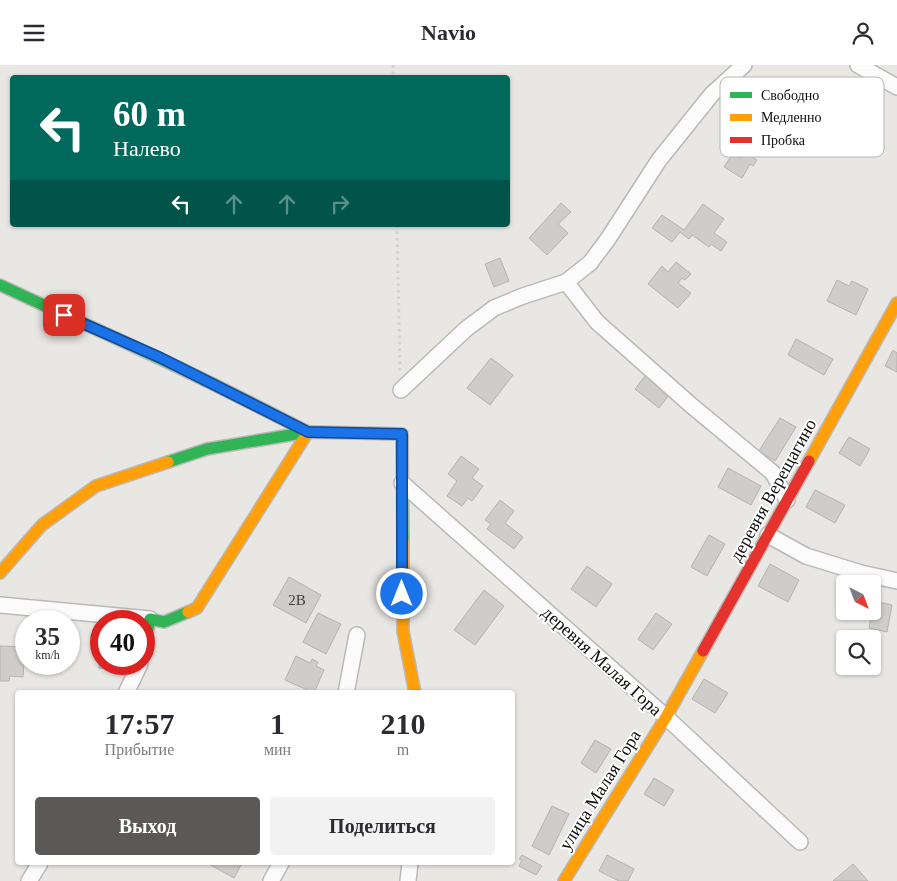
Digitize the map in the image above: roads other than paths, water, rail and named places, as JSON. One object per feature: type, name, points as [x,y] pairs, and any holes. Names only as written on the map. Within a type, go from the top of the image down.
[{"type":"street","points":[[731,77],[744,65]]},
{"type":"street","points":[[858,65],[879,77]]},
{"type":"street","points":[[884,80],[897,87]]},
{"type":"street","points":[[401,390],[466,329],[494,308],[566,282],[590,263],[608,239],[659,160],[712,94],[720,87]]},
{"type":"street","points":[[566,282],[597,322],[692,406],[773,473],[787,499]]},
{"type":"street","points":[[0,285],[161,358],[308,432]]},
{"type":"street","name":"деревня Верещагино","points":[[666,717],[897,303]]},
{"type":"street","points":[[155,620],[164,622],[196,608],[308,432]]},
{"type":"street","points":[[0,573],[42,525],[96,486],[206,449],[308,432],[402,434],[403,631],[414,690]]},
{"type":"street","name":"деревня Малая Гора","points":[[402,483],[666,717],[800,842]]},
{"type":"street","points":[[768,535],[806,556],[860,573],[897,581]]},
{"type":"street","points":[[0,605],[90,613]]},
{"type":"street","points":[[347,690],[357,635]]},
{"type":"street","points":[[127,690],[135,675]]},
{"type":"street","name":"улица Малая Гора","points":[[564,881],[666,717]]},
{"type":"street","points":[[29,881],[39,865]]},
{"type":"street","points":[[272,881],[280,865]]},
{"type":"street","points":[[408,881],[410,865]]}]
